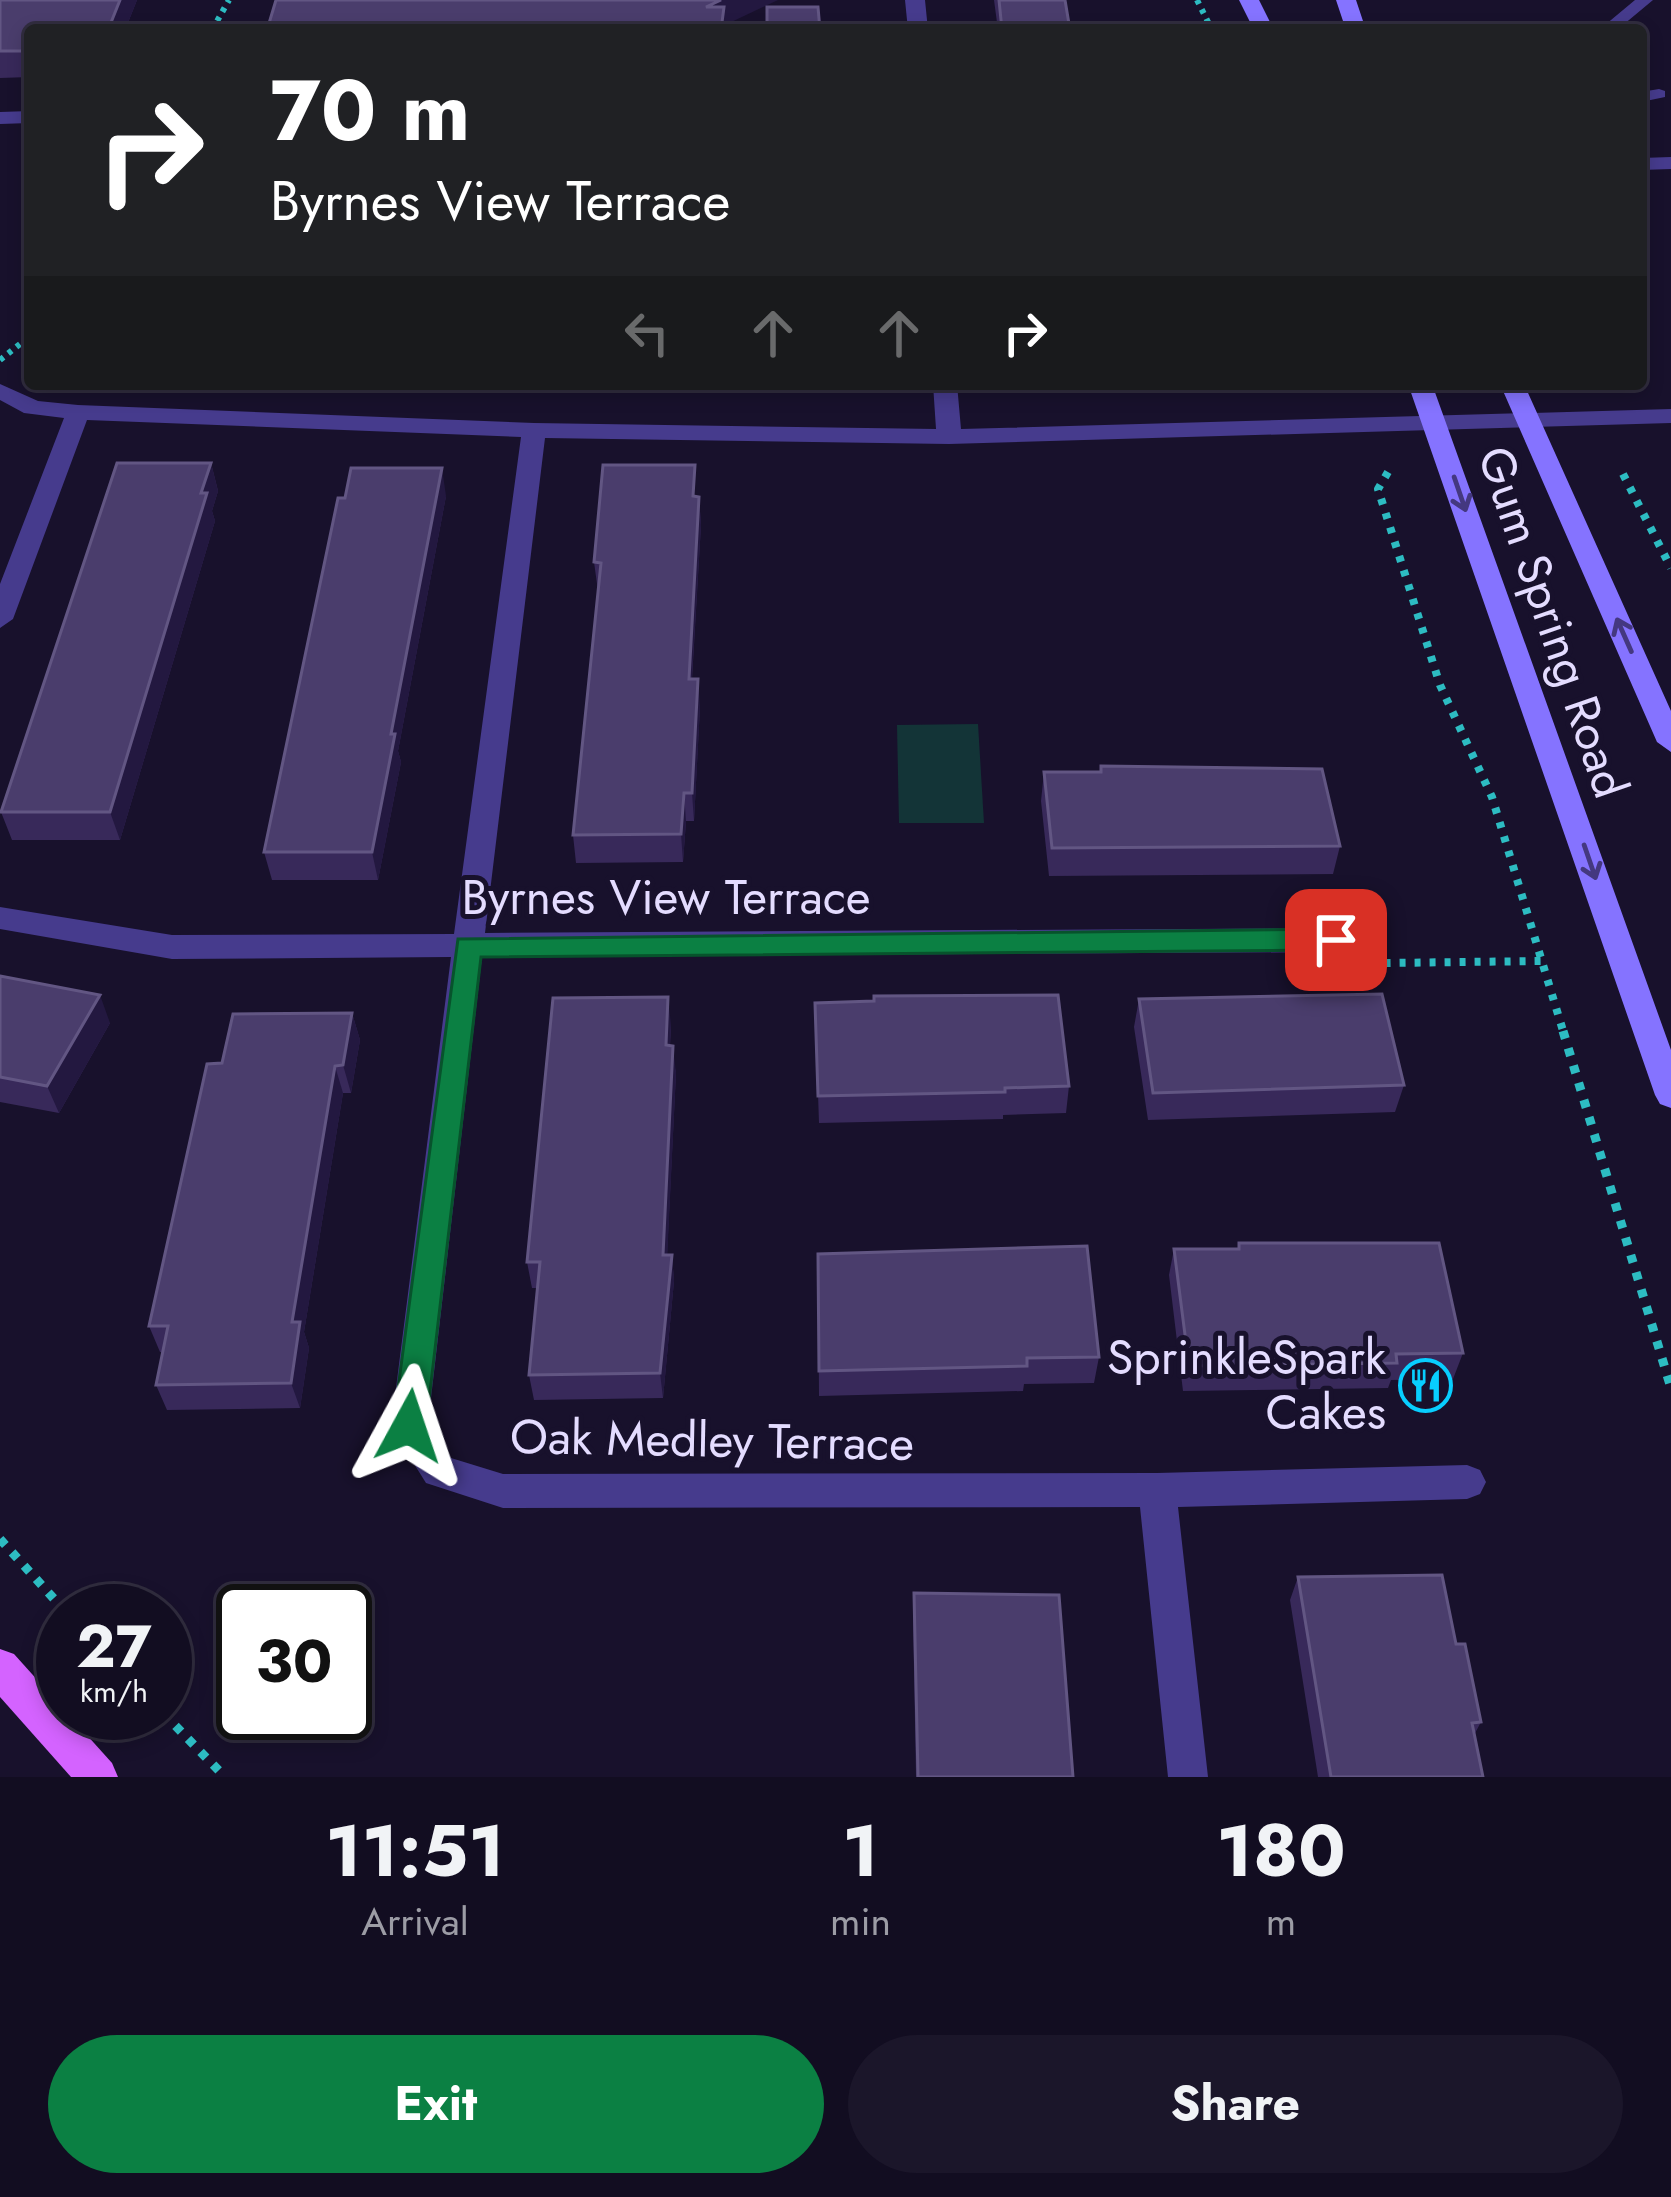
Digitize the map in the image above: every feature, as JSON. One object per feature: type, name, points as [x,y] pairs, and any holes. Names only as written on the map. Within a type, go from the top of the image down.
[{"type":"main road","name":"Gum Spring Road","points":[[1422,390],[1671,1095]]},
{"type":"main road","name":"Gum Spring Road","points":[[1515,390],[1671,742]]},
{"type":"main road","points":[[0,1668],[98,1777]]},
{"type":"street","points":[[945,390],[949,437]]},
{"type":"street","points":[[0,391],[32,408],[77,412],[534,430],[949,437],[1671,416]]},
{"type":"street","points":[[0,619],[77,412]]},
{"type":"street","name":"Oak Medley Terrace","points":[[534,430],[409,1426],[439,1471],[503,1491],[1157,1490],[1467,1482]]},
{"type":"street","name":"Byrnes View Terrace","points":[[0,918],[172,946],[1336,940]]},
{"type":"street","points":[[1157,1490],[1188,1777]]},
{"type":"lane","points":[[1615,24],[1645,0]]},
{"type":"path","points":[[0,360],[24,341]]},
{"type":"path","points":[[1388,472],[1378,489],[1413,605],[1440,685],[1492,797],[1671,1388]]},
{"type":"path","points":[[1623,474],[1671,568]]},
{"type":"path","points":[[1372,904],[1385,963],[1544,961]]},
{"type":"path","points":[[0,1540],[40,1584]]},
{"type":"path","points":[[189,1740],[225,1777]]},
{"type":"green space","points":[[978,724],[984,823],[899,823],[897,725]]},
{"type":"building","points":[[0,0],[120,0],[110,24],[24,24],[24,51],[0,51]]},
{"type":"building","points":[[276,0],[721,0],[706,7],[724,7],[722,24],[269,24]]},
{"type":"building","points":[[999,0],[1065,0],[1069,24],[1001,24]]},
{"type":"building","points":[[767,7],[818,7],[819,24],[767,24]]},
{"type":"building","points":[[117,463],[211,463],[201,493],[207,493],[110,812],[1,812]]},
{"type":"building","points":[[603,465],[695,465],[693,496],[699,497],[689,679],[698,679],[692,793],[684,793],[681,834],[573,835],[601,563],[594,562]]},
{"type":"building","points":[[351,468],[442,468],[372,852],[264,852],[338,498],[345,498]]},
{"type":"building","points":[[1101,766],[1322,769],[1340,846],[1052,848],[1044,772],[1101,772]]},
{"type":"building","points":[[0,976],[100,995],[47,1086],[0,1077]]},
{"type":"building","points":[[1382,994],[1404,1085],[1153,1093],[1139,999]]},
{"type":"building","points":[[1058,995],[1069,1086],[818,1096],[815,1003],[874,1001],[874,996]]},
{"type":"building","points":[[668,997],[666,1045],[673,1046],[663,1255],[672,1255],[660,1373],[529,1375],[540,1262],[527,1262],[553,998]]},
{"type":"building","points":[[352,1013],[343,1065],[335,1066],[292,1322],[300,1322],[291,1383],[156,1385],[168,1326],[149,1326],[207,1064],[222,1063],[233,1014]]},
{"type":"building","points":[[1239,1243],[1439,1243],[1463,1353],[1396,1354],[1397,1363],[1189,1366],[1174,1249],[1239,1249]]},
{"type":"building","points":[[1087,1246],[1099,1357],[1027,1358],[1027,1366],[819,1371],[818,1254]]},
{"type":"building","points":[[1442,1575],[1456,1644],[1465,1644],[1481,1722],[1472,1723],[1483,1777],[1331,1777],[1298,1577]]},
{"type":"building","points":[[914,1593],[1059,1595],[1073,1777],[918,1777]]},
{"type":"place","name":"SprinkleSpark Cakes","points":[[1425,1385]]},
{"type":"route","points":[[409,1426],[468,946],[1336,940]]}]
